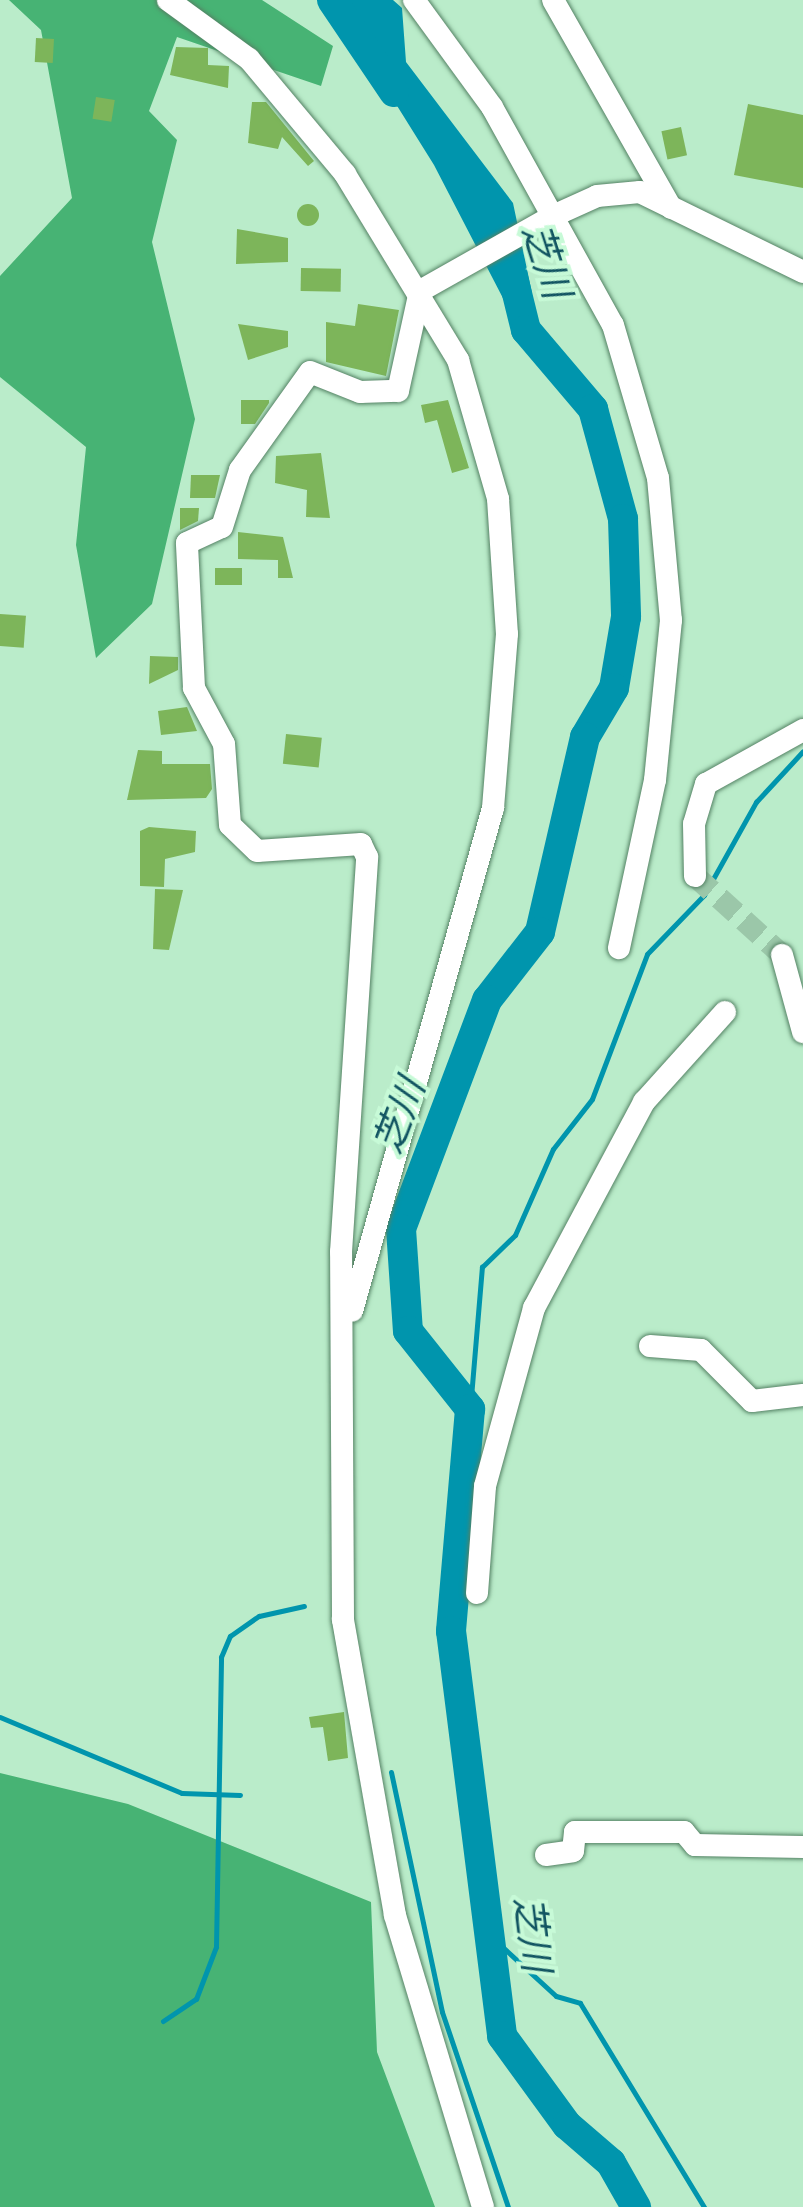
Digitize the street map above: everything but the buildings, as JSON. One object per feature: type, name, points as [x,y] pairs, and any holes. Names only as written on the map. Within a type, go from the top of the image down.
[{"type":"street","points":[[168,0],[249,59],[316,134],[420,291],[458,360],[498,499],[508,579],[504,706],[472,893],[348,1324],[338,1430],[343,1620],[366,1784],[432,2050],[483,2207]]},
{"type":"street","points":[[414,0],[492,107],[613,325],[658,478],[670,602],[655,780],[619,948]]},
{"type":"street","points":[[553,0],[671,208]]},
{"type":"street","points":[[348,1324],[341,1252],[367,858],[361,844],[257,851],[230,826],[224,744],[194,688],[187,543],[222,526],[240,470],[310,372],[360,392],[398,390],[420,291],[553,216],[597,196],[640,192],[803,272]]},
{"type":"street","points":[[695,876],[694,824],[706,784],[754,749],[803,730]]},
{"type":"street","points":[[782,955],[803,1032]]},
{"type":"street","points":[[477,1593],[485,1486],[534,1308],[644,1102],[725,1012]]},
{"type":"street","points":[[650,1346],[701,1350],[752,1401],[803,1395]]},
{"type":"street","points":[[546,1854],[573,1851],[575,1832],[684,1832],[695,1845],[803,1847]]},
{"type":"green space","points":[[9,0],[262,0],[333,46],[321,86],[177,37],[149,111],[177,140],[152,242],[195,419],[152,604],[96,658],[76,545],[86,447],[0,377],[0,276],[72,198],[41,30]]},
{"type":"green space","points":[[0,1773],[128,1804],[371,1902],[377,2052],[435,2207],[0,2207]]},
{"type":"water","points":[[331,0],[393,0],[402,8],[406,62],[513,203],[532,293],[506,304],[434,165]]},
{"type":"waterway","name":"芝川","points":[[332,0],[394,92]]},
{"type":"waterway","name":"芝川","points":[[509,261],[526,330],[593,409],[623,519],[626,617],[614,688],[585,737],[540,932],[487,1000],[401,1229],[408,1331],[470,1409],[451,1631],[502,2036],[567,2125],[611,2163],[636,2207]]},
{"type":"waterway","points":[[470,1409],[482,1267],[515,1235],[553,1149],[592,1099],[647,954],[704,895],[756,802],[803,751]]},
{"type":"waterway","points":[[163,2021],[196,1999],[216,1947],[221,1657],[230,1636],[259,1616],[304,1606]]},
{"type":"waterway","points":[[0,1717],[182,1793],[240,1795]]},
{"type":"waterway","points":[[391,1772],[442,2012],[508,2207]]},
{"type":"waterway","points":[[496,1941],[556,1996],[580,2003],[704,2207]]},
{"type":"tunnel","points":[[695,876],[782,955]]}]
